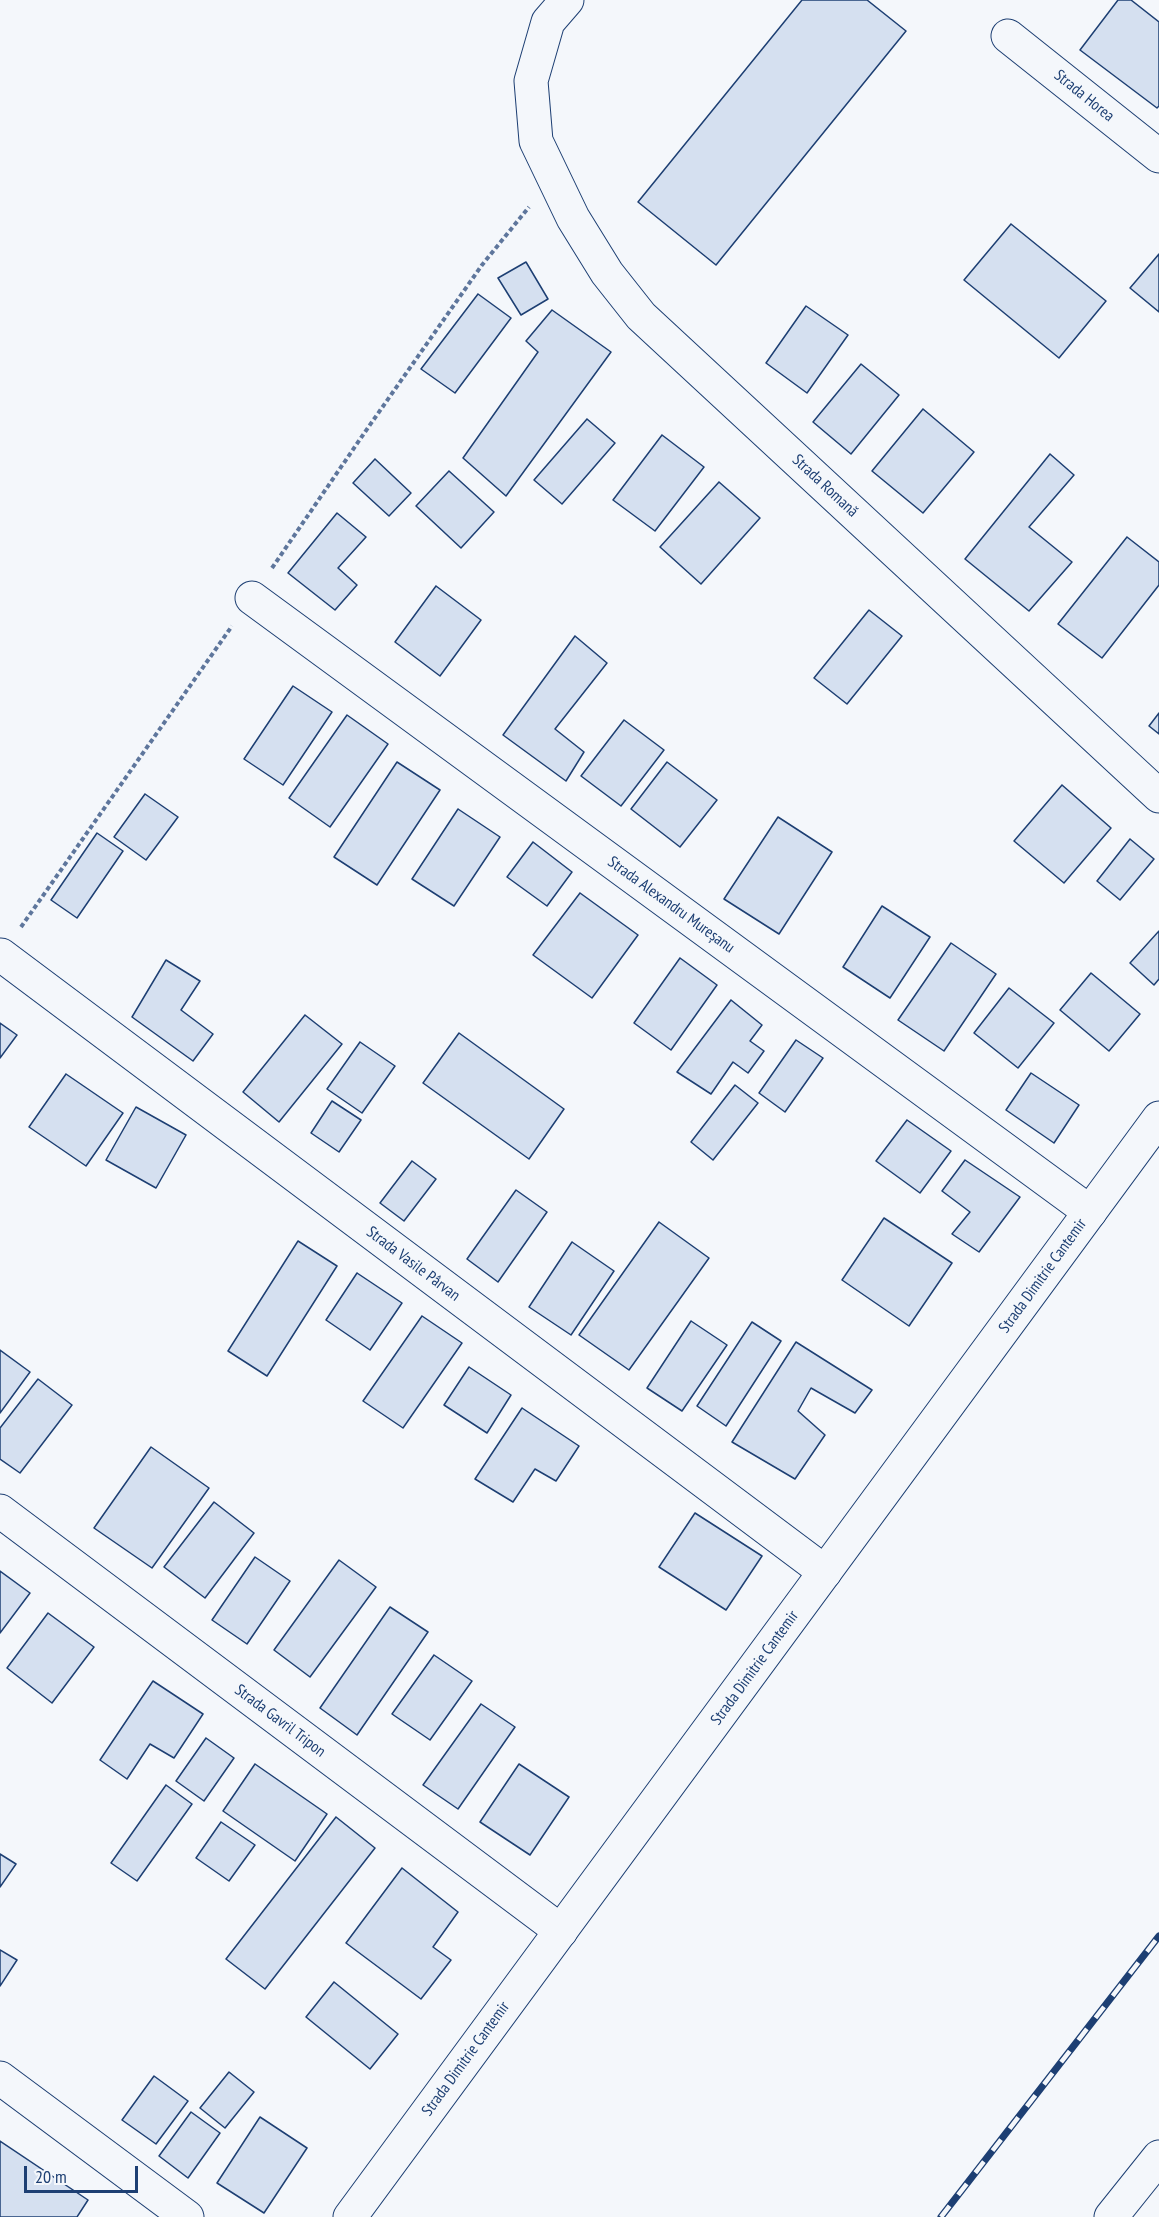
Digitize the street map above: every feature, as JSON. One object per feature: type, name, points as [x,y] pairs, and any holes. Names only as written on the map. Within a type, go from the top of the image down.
[{"type":"street","name":"Strada Romană","points":[[567,0],[548,22],[531,81],[536,141],[573,218],[607,273],[640,316],[1159,796]]},
{"type":"street","name":"Strada Horea","points":[[1008,36],[1159,156]]},
{"type":"street","name":"Strada Alexandru Mureșanu","points":[[252,598],[1090,1212]]},
{"type":"street","name":"Strada Vasile Pârvan","points":[[1,955],[825,1572]]},
{"type":"street","name":"Strada Dimitrie Cantemir","points":[[350,2217],[1159,1118]]},
{"type":"street","name":"Strada Gavril Tripon","points":[[0,1511],[561,1931]]},
{"type":"street","points":[[0,2078],[187,2217]]},
{"type":"street","points":[[1111,2217],[1159,2157]]},
{"type":"path","points":[[1,955],[482,265],[553,177]]},
{"type":"building","points":[[802,0],[867,0],[906,31],[716,265],[638,202]]},
{"type":"building","points":[[1118,0],[1131,0],[1159,22],[1159,106],[1157,108],[1080,50]]},
{"type":"building","points":[[1011,224],[1106,301],[1059,358],[964,280]]},
{"type":"building","points":[[1159,254],[1159,312],[1130,288]]},
{"type":"building","points":[[526,262],[548,299],[521,315],[498,278]]},
{"type":"building","points":[[478,294],[511,318],[455,393],[421,369]]},
{"type":"building","points":[[806,306],[848,335],[807,393],[766,363]]},
{"type":"building","points":[[552,310],[611,352],[506,496],[463,458],[538,352],[526,341]]},
{"type":"building","points":[[861,364],[899,395],[851,454],[813,422]]},
{"type":"building","points":[[923,409],[974,452],[923,513],[872,471]]},
{"type":"building","points":[[587,419],[615,443],[562,504],[534,480]]},
{"type":"building","points":[[662,435],[704,467],[655,531],[613,500]]},
{"type":"building","points":[[1050,454],[1074,475],[1029,527],[1072,562],[1029,611],[965,559]]},
{"type":"building","points":[[375,459],[411,493],[389,516],[353,483]]},
{"type":"building","points":[[449,471],[494,512],[461,548],[416,506]]},
{"type":"building","points":[[719,482],[760,518],[701,584],[660,547]]},
{"type":"building","points":[[337,513],[366,537],[338,568],[357,585],[335,610],[288,573]]},
{"type":"building","points":[[1127,537],[1159,562],[1159,585],[1102,658],[1058,624]]},
{"type":"building","points":[[436,586],[481,620],[440,676],[395,642]]},
{"type":"building","points":[[869,610],[902,636],[847,704],[814,678]]},
{"type":"building","points":[[575,636],[607,663],[555,729],[584,752],[566,781],[503,735]]},
{"type":"building","points":[[293,686],[332,712],[283,785],[244,759]]},
{"type":"building","points":[[1159,713],[1159,734],[1149,726]]},
{"type":"building","points":[[347,715],[388,744],[330,827],[289,798]]},
{"type":"building","points":[[624,720],[664,750],[621,806],[581,776]]},
{"type":"building","points":[[397,762],[440,790],[377,885],[334,857]]},
{"type":"building","points":[[667,762],[717,800],[680,847],[631,809]]},
{"type":"building","points":[[1062,785],[1111,828],[1064,883],[1014,841]]},
{"type":"building","points":[[145,794],[178,817],[146,860],[114,837]]},
{"type":"building","points":[[458,809],[500,837],[454,906],[412,879]]},
{"type":"building","points":[[778,817],[832,852],[779,934],[724,899]]},
{"type":"building","points":[[97,833],[123,851],[77,918],[51,900]]},
{"type":"building","points":[[1130,839],[1154,859],[1120,900],[1097,881]]},
{"type":"building","points":[[533,842],[572,872],[547,906],[507,877]]},
{"type":"building","points":[[580,893],[638,935],[592,998],[533,955]]},
{"type":"building","points":[[882,906],[930,937],[890,998],[843,967]]},
{"type":"building","points":[[1159,931],[1159,979],[1154,985],[1130,963]]},
{"type":"building","points":[[951,943],[996,974],[944,1051],[898,1020]]},
{"type":"building","points":[[680,958],[717,985],[671,1050],[634,1023]]},
{"type":"building","points":[[166,960],[200,981],[181,1010],[213,1034],[193,1061],[132,1017]]},
{"type":"building","points":[[1091,973],[1140,1014],[1109,1051],[1060,1010]]},
{"type":"building","points":[[1009,988],[1054,1023],[1018,1068],[974,1033]]},
{"type":"building","points":[[731,1000],[762,1025],[750,1041],[764,1051],[748,1073],[733,1062],[711,1094],[677,1072]]},
{"type":"building","points":[[305,1015],[342,1044],[279,1122],[243,1092]]},
{"type":"building","points":[[0,1023],[17,1035],[0,1058]]},
{"type":"building","points":[[459,1033],[564,1109],[529,1159],[423,1083]]},
{"type":"building","points":[[796,1040],[823,1058],[785,1112],[759,1093]]},
{"type":"building","points":[[360,1042],[395,1066],[362,1113],[327,1089]]},
{"type":"building","points":[[1031,1073],[1079,1105],[1054,1143],[1006,1110]]},
{"type":"building","points":[[66,1074],[123,1113],[86,1166],[29,1127]]},
{"type":"building","points":[[735,1085],[758,1103],[713,1160],[691,1142]]},
{"type":"building","points":[[332,1101],[361,1120],[339,1152],[311,1133]]},
{"type":"building","points":[[136,1107],[186,1135],[156,1188],[106,1160]]},
{"type":"building","points":[[907,1120],[951,1151],[920,1193],[876,1161]]},
{"type":"building","points":[[965,1160],[1020,1197],[979,1252],[952,1234],[970,1212],[942,1191]]},
{"type":"building","points":[[412,1161],[436,1179],[404,1221],[380,1203]]},
{"type":"building","points":[[516,1190],[547,1212],[498,1282],[467,1259]]},
{"type":"building","points":[[884,1218],[952,1263],[909,1326],[842,1280]]},
{"type":"building","points":[[659,1222],[709,1258],[629,1370],[579,1335]]},
{"type":"building","points":[[298,1241],[337,1266],[267,1376],[228,1351]]},
{"type":"building","points":[[572,1242],[614,1271],[571,1335],[529,1307]]},
{"type":"building","points":[[357,1273],[402,1303],[370,1350],[326,1320]]},
{"type":"building","points":[[422,1316],[462,1343],[403,1428],[363,1401]]},
{"type":"building","points":[[691,1321],[727,1345],[682,1411],[647,1388]]},
{"type":"building","points":[[752,1322],[781,1341],[726,1426],[697,1406]]},
{"type":"building","points":[[796,1342],[872,1390],[855,1413],[811,1388],[798,1411],[825,1435],[795,1479],[732,1442]]},
{"type":"building","points":[[0,1350],[30,1372],[0,1413]]},
{"type":"building","points":[[469,1367],[511,1395],[487,1433],[444,1405]]},
{"type":"building","points":[[38,1379],[72,1405],[20,1473],[0,1459],[0,1428]]},
{"type":"building","points":[[522,1408],[579,1446],[556,1481],[535,1469],[513,1502],[475,1479]]},
{"type":"building","points":[[151,1447],[209,1488],[152,1568],[94,1528]]},
{"type":"building","points":[[214,1502],[254,1533],[205,1598],[164,1567]]},
{"type":"building","points":[[695,1513],[762,1556],[726,1610],[659,1567]]},
{"type":"building","points":[[255,1557],[290,1581],[247,1644],[212,1620]]},
{"type":"building","points":[[339,1560],[376,1587],[310,1677],[274,1650]]},
{"type":"building","points":[[0,1571],[30,1593],[0,1633]]},
{"type":"building","points":[[390,1607],[428,1632],[357,1735],[320,1708]]},
{"type":"building","points":[[48,1613],[94,1647],[52,1703],[7,1668]]},
{"type":"building","points":[[434,1655],[472,1681],[430,1740],[392,1714]]},
{"type":"building","points":[[153,1681],[203,1714],[174,1758],[150,1744],[127,1779],[100,1760]]},
{"type":"building","points":[[481,1704],[515,1727],[458,1809],[423,1785]]},
{"type":"building","points":[[206,1738],[234,1758],[204,1801],[176,1781]]},
{"type":"building","points":[[255,1764],[327,1814],[295,1861],[223,1811]]},
{"type":"building","points":[[519,1764],[569,1797],[530,1855],[480,1822]]},
{"type":"building","points":[[166,1785],[192,1804],[137,1881],[111,1863]]},
{"type":"building","points":[[336,1817],[375,1848],[265,1989],[226,1959]]},
{"type":"building","points":[[221,1822],[255,1845],[229,1881],[196,1858]]},
{"type":"building","points":[[0,1854],[16,1864],[0,1887]]},
{"type":"building","points":[[402,1868],[458,1912],[433,1947],[451,1960],[421,1999],[346,1943]]},
{"type":"building","points":[[0,1950],[17,1960],[0,1986]]},
{"type":"building","points":[[334,1982],[398,2034],[370,2069],[306,2017]]},
{"type":"building","points":[[229,2072],[254,2092],[225,2128],[200,2108]]},
{"type":"building","points":[[154,2076],[188,2101],[156,2144],[122,2120]]},
{"type":"building","points":[[191,2112],[220,2133],[188,2178],[159,2156]]},
{"type":"building","points":[[260,2117],[307,2148],[264,2213],[217,2183]]},
{"type":"building","points":[[0,2141],[88,2200],[77,2217],[0,2217]]},
{"type":"railway","points":[[941,2217],[1159,1936]]}]
